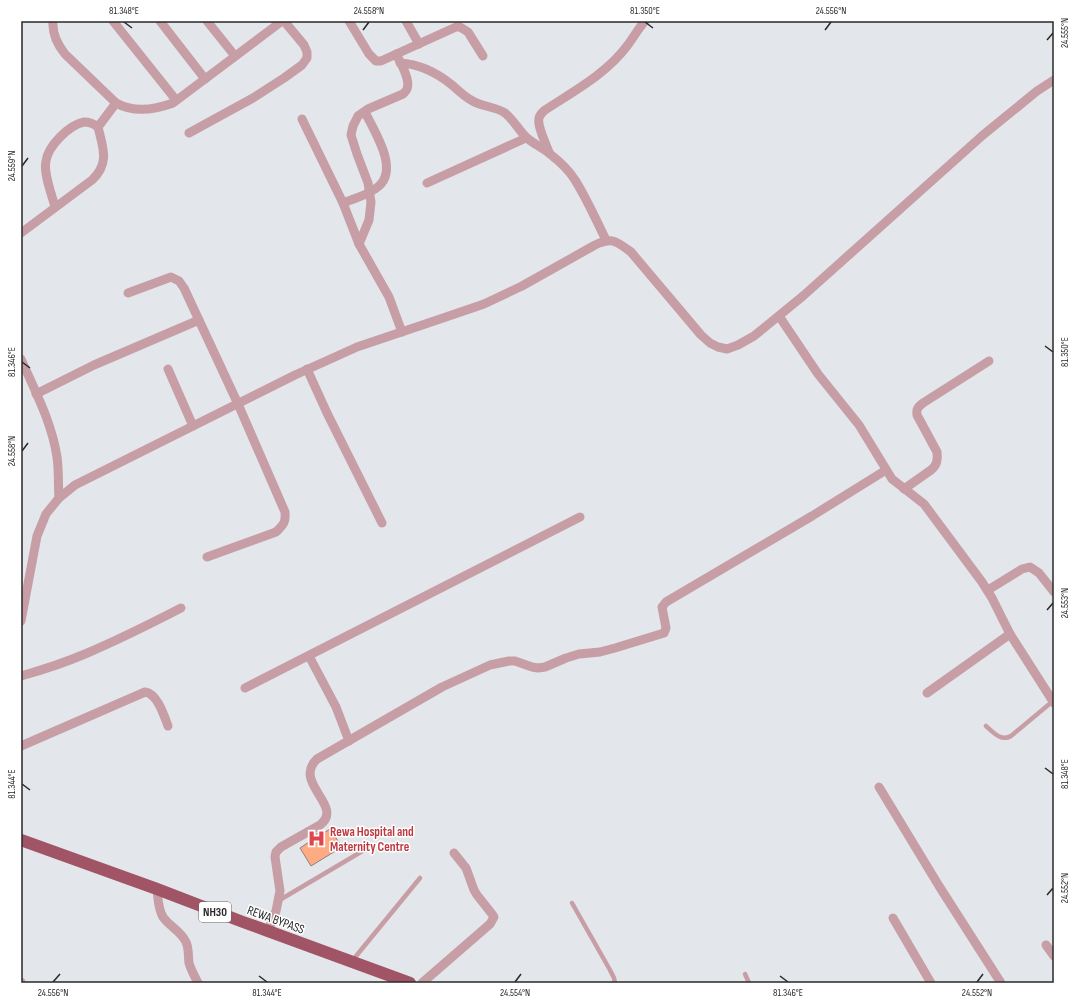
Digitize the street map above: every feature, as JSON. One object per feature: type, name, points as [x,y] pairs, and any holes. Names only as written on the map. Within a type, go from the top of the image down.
[{"type":"highway","name":"REWA BYPASS","points":[[21,840],[410,983]]},
{"type":"street","points":[[53,21],[54,34],[58,46],[65,54],[116,103],[133,110],[162,107],[176,100],[283,21],[304,45],[307,52],[306,58],[302,65],[253,98],[189,133]]},
{"type":"street","points":[[113,21],[176,100]]},
{"type":"street","points":[[160,21],[205,79]]},
{"type":"street","points":[[207,21],[235,56]]},
{"type":"street","points":[[349,21],[369,54],[376,61],[398,58],[419,44],[456,27],[460,27],[468,32],[483,56]]},
{"type":"street","points":[[406,21],[419,44]]},
{"type":"street","points":[[549,152],[539,124],[541,114],[592,79],[612,62],[627,47],[645,21]]},
{"type":"street","points":[[359,244],[369,220],[371,202],[368,183],[351,135],[353,126],[358,116],[404,94],[408,84],[406,75],[398,58]]},
{"type":"street","points":[[398,58],[434,73],[477,104],[500,110],[509,117],[526,138],[549,152],[574,179],[593,212],[606,240]]},
{"type":"street","points":[[21,621],[37,536],[46,514],[59,498],[75,485],[307,369],[357,347],[484,304],[522,286],[594,244],[606,240],[612,240],[631,252],[701,335],[710,343],[727,349],[738,345],[754,336],[809,291],[983,135],[1054,80]]},
{"type":"street","points":[[98,127],[116,103]]},
{"type":"street","points":[[342,203],[370,193],[379,186],[384,180],[386,174],[387,164],[383,150],[365,112]]},
{"type":"street","points":[[302,119],[342,203],[359,244],[389,297],[402,332]]},
{"type":"street","points":[[21,233],[92,180],[98,174],[103,165],[104,151],[98,127],[92,123],[85,122],[67,130],[56,142],[45,161],[47,176],[55,207]]},
{"type":"street","points":[[427,183],[526,138]]},
{"type":"street","points":[[128,293],[171,277],[179,281],[184,288],[238,404],[285,512],[286,520],[276,532],[207,557]]},
{"type":"street","points":[[779,316],[818,374],[859,425],[892,479],[924,504],[988,590],[1010,634],[1053,702]]},
{"type":"street","points":[[36,394],[94,365],[199,320]]},
{"type":"street","points":[[21,359],[51,434],[57,458],[59,498]]},
{"type":"street","points":[[904,489],[931,470],[935,466],[938,459],[937,452],[917,416],[917,409],[923,403],[989,361]]},
{"type":"street","points":[[168,369],[194,426]]},
{"type":"street","points":[[307,369],[327,413],[382,523]]},
{"type":"street","points":[[268,930],[276,911],[280,891],[275,857],[276,852],[280,847],[320,825],[327,818],[328,814],[326,808],[311,780],[309,773],[312,763],[317,759],[442,687],[490,665],[509,660],[532,667],[545,667],[579,654],[600,652],[664,633],[666,628],[662,607],[666,602],[805,520],[886,470]]},
{"type":"street","points":[[245,688],[580,517]]},
{"type":"street","points":[[988,590],[1022,569],[1030,567],[1039,573],[1054,592]]},
{"type":"street","points":[[21,676],[55,666],[84,654],[138,630],[181,608]]},
{"type":"street","points":[[927,693],[1010,634]]},
{"type":"street","points":[[309,656],[336,707],[349,740]]},
{"type":"street","points":[[21,746],[145,692],[154,697],[168,726]]},
{"type":"street","points":[[879,787],[939,886],[1001,983]]},
{"type":"street","points":[[422,983],[485,929],[493,921],[494,917],[477,895],[466,868],[454,853]]},
{"type":"street","points":[[157,889],[160,911],[163,917],[186,941],[189,964],[198,983]]},
{"type":"street","points":[[893,918],[931,983]]},
{"type":"street","points":[[1046,945],[1054,956]]},
{"type":"lane","points":[[986,726],[1003,739],[1007,738],[1053,702]]},
{"type":"lane","points":[[278,901],[371,846]]},
{"type":"lane","points":[[351,962],[420,878]]},
{"type":"lane","points":[[572,903],[610,970],[615,983]]},
{"type":"lane","points":[[745,974],[749,983]]},
{"type":"building","points":[[330,829],[342,847],[311,866],[300,848],[315,838],[313,836],[321,831],[322,834]]},
{"type":"place","name":"Rewa Hospital and Maternity Centre","points":[[317,838]]}]
